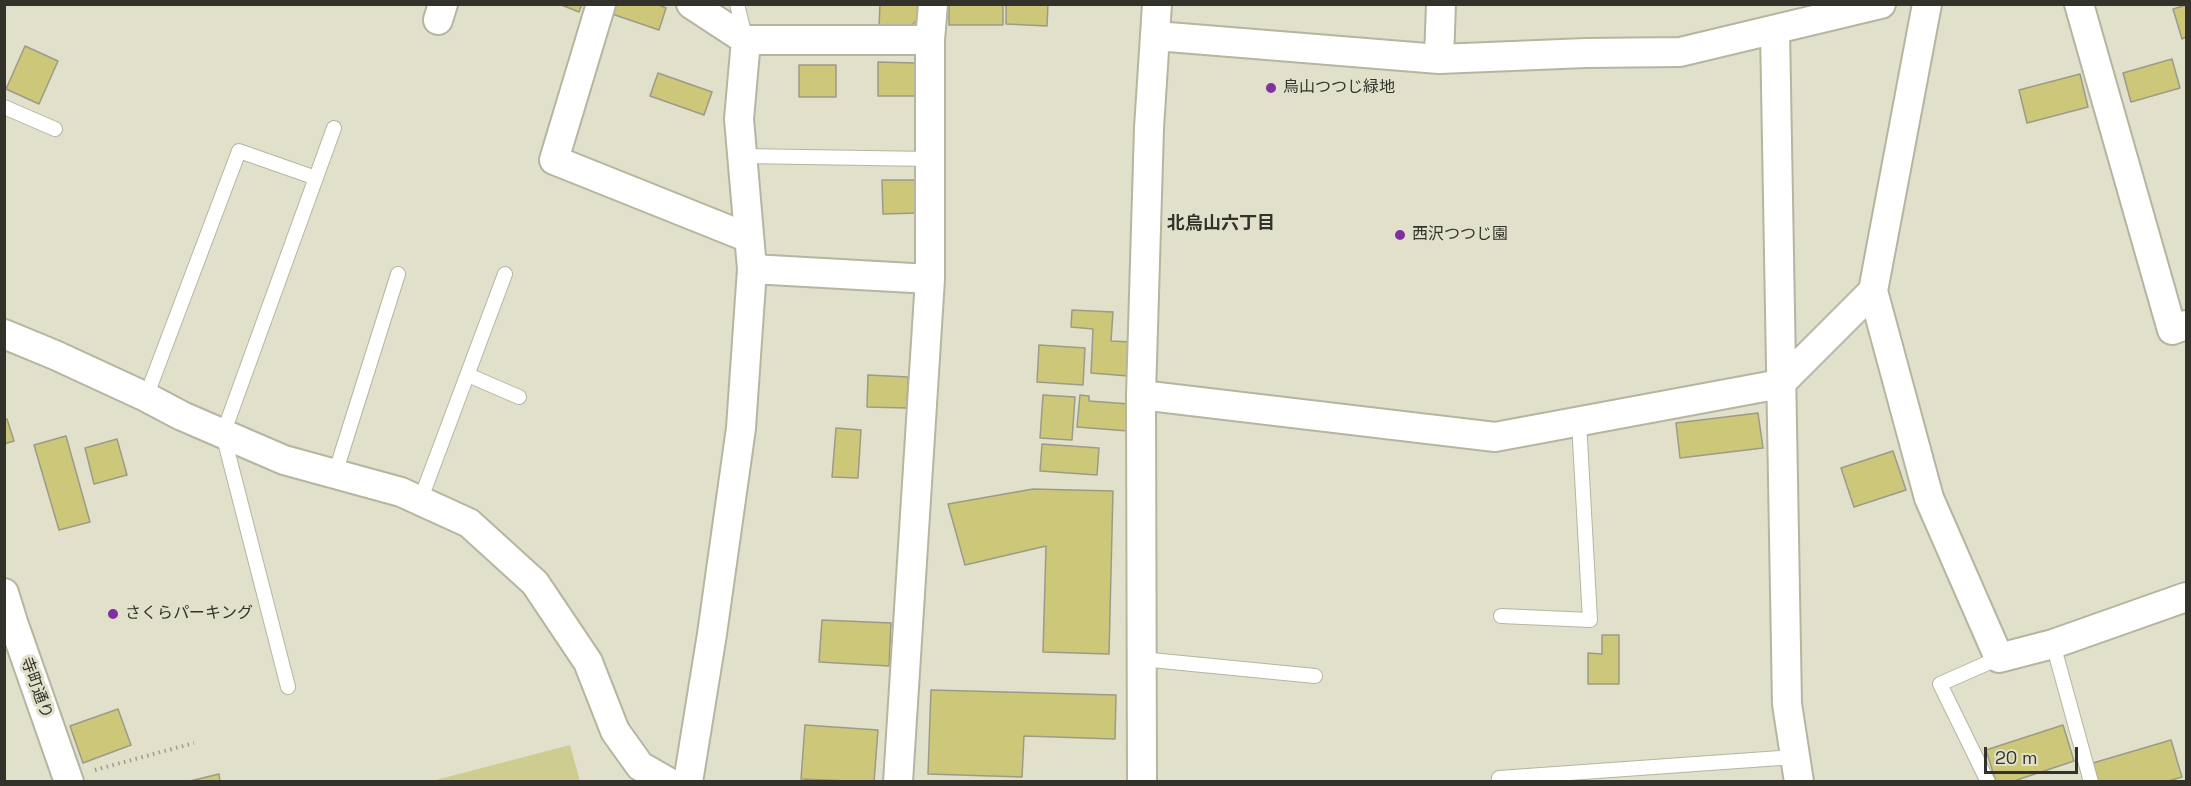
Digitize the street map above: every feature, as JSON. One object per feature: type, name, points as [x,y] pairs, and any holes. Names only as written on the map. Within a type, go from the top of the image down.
[{"type":"street","points":[[600,4],[554,160],[749,238]]},
{"type":"street","points":[[691,4],[746,40],[930,40]]},
{"type":"street","points":[[897,782],[930,279],[930,40],[933,4]]},
{"type":"street","points":[[1142,782],[1141,395],[1149,128],[1157,4]]},
{"type":"street","points":[[1439,59],[1441,4]]},
{"type":"street","points":[[1156,36],[1439,59],[1680,52],[1881,4]]},
{"type":"street","points":[[1927,4],[1874,291],[1929,498],[1999,658],[2053,644],[2187,597]]},
{"type":"street","points":[[2079,4],[2172,330],[2187,325]]},
{"type":"street","points":[[1775,30],[1787,704],[1797,769]]},
{"type":"street","points":[[688,782],[712,634],[741,428],[753,269],[739,119],[746,40]]},
{"type":"street","points":[[753,269],[930,279]]},
{"type":"street","points":[[1141,395],[1495,437],[1780,384],[1874,291]]},
{"type":"street","points":[[4,334],[284,460],[401,492],[469,523],[535,583],[588,662],[615,731],[640,766],[668,782]]},
{"type":"street","name":"寺町通り","points":[[4,593],[9,622],[69,780]]},
{"type":"lane","points":[[737,4],[746,40]]},
{"type":"lane","points":[[4,107],[55,129]]},
{"type":"lane","points":[[288,687],[223,434],[334,128]]},
{"type":"lane","points":[[146,397],[239,151],[316,178]]},
{"type":"lane","points":[[742,156],[930,159]]},
{"type":"lane","points":[[335,474],[398,274]]},
{"type":"lane","points":[[420,501],[505,274]]},
{"type":"lane","points":[[468,375],[519,397]]},
{"type":"lane","points":[[1501,616],[1590,620],[1579,422]]},
{"type":"lane","points":[[2053,644],[2091,782]]},
{"type":"lane","points":[[1988,782],[1940,684],[1999,658]]},
{"type":"lane","points":[[1141,659],[1315,676]]},
{"type":"lane","points":[[1499,782],[1499,778],[1797,769]]},
{"type":"path","points":[[69,780],[194,743]]},
{"type":"shaded area","points":[[570,745],[580,781],[432,781]]},
{"type":"building","points":[[559,4],[582,4],[579,12]]},
{"type":"building","points":[[616,4],[657,4],[666,8],[659,30],[612,14]]},
{"type":"building","points":[[880,4],[919,4],[919,19],[909,27],[879,26]]},
{"type":"building","points":[[949,4],[1003,4],[1003,25],[949,25]]},
{"type":"building","points":[[1006,4],[1048,4],[1047,26],[1006,24]]},
{"type":"building","points":[[2186,5],[2186,37],[2182,39],[2173,9]]},
{"type":"building","points":[[25,46],[58,61],[39,104],[6,89]]},
{"type":"building","points":[[2172,59],[2180,88],[2131,102],[2123,73]]},
{"type":"building","points":[[878,62],[917,63],[917,96],[878,96]]},
{"type":"building","points":[[799,65],[836,65],[836,97],[799,97]]},
{"type":"building","points":[[658,73],[712,92],[704,115],[650,96]]},
{"type":"building","points":[[2080,74],[2088,107],[2027,123],[2019,90]]},
{"type":"building","points":[[882,180],[919,180],[917,213],[883,214]]},
{"type":"building","points":[[1072,310],[1113,312],[1111,341],[1131,342],[1128,376],[1091,373],[1093,329],[1071,327]]},
{"type":"building","points":[[1039,345],[1085,348],[1083,385],[1037,382]]},
{"type":"building","points":[[868,375],[908,377],[907,408],[867,407]]},
{"type":"building","points":[[1043,395],[1075,397],[1072,440],[1040,438]]},
{"type":"building","points":[[1080,395],[1089,396],[1089,401],[1130,404],[1128,431],[1077,427]]},
{"type":"building","points":[[1758,413],[1763,448],[1680,458],[1676,423]]},
{"type":"building","points":[[7,419],[14,441],[4,444],[4,420]]},
{"type":"building","points":[[836,428],[861,430],[858,478],[832,477]]},
{"type":"building","points":[[66,436],[90,522],[59,530],[34,445]]},
{"type":"building","points":[[117,439],[127,475],[94,484],[85,448]]},
{"type":"building","points":[[1042,444],[1099,448],[1097,475],[1040,471]]},
{"type":"building","points":[[1893,451],[1906,490],[1854,507],[1841,468]]},
{"type":"building","points":[[1033,489],[1113,491],[1109,654],[1043,652],[1046,546],[965,565],[948,504]]},
{"type":"building","points":[[822,620],[891,623],[889,666],[819,662]]},
{"type":"building","points":[[1602,635],[1619,635],[1619,684],[1588,684],[1588,653],[1602,654]]},
{"type":"building","points":[[931,690],[1116,695],[1115,739],[1024,736],[1022,777],[928,774]]},
{"type":"building","points":[[118,709],[131,745],[83,763],[70,726]]},
{"type":"building","points":[[805,725],[878,730],[874,782],[801,779]]},
{"type":"building","points":[[2063,725],[2074,761],[2011,782],[1996,782],[1986,750]]},
{"type":"building","points":[[2171,740],[2182,777],[2165,782],[2098,782],[2093,763]]},
{"type":"building","points":[[219,774],[220,782],[186,782]]},
{"type":"place","name":"烏山つつじ緑地","points":[[1271,88]]},
{"type":"place","name":"西沢つつじ園","points":[[1400,235]]},
{"type":"place","name":"さくらパーキング","points":[[113,614]]},
{"type":"district","name":"北烏山六丁目","points":[[1221,224]]}]
